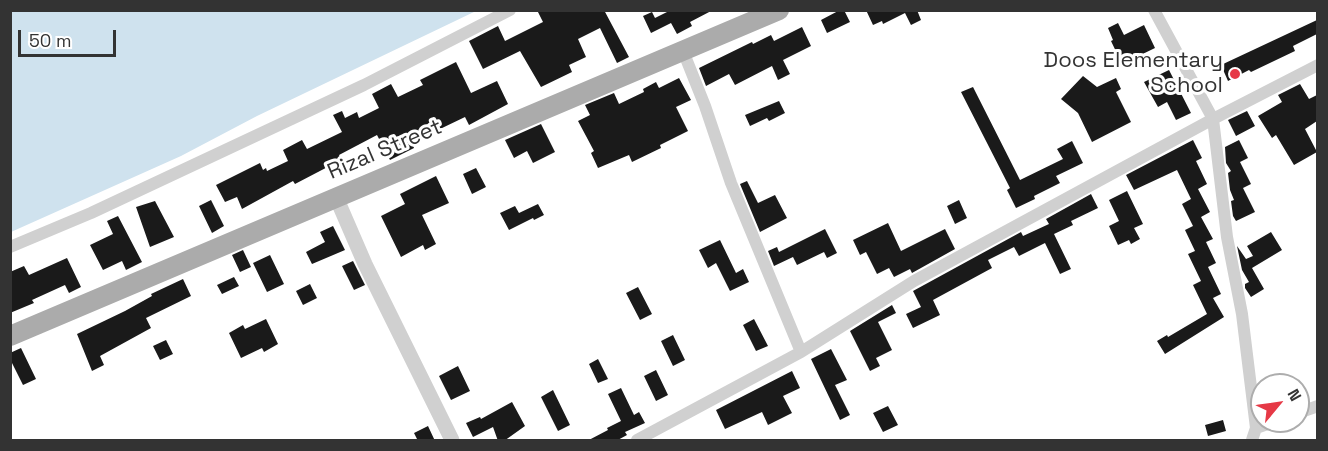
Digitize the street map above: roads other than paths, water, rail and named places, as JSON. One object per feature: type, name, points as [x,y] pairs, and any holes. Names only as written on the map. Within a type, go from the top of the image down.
[{"type":"main road","name":"Rizal Street","points":[[10,336],[779,10]]},
{"type":"street","points":[[10,247],[90,213],[364,86],[510,10]]},
{"type":"street","points":[[1154,10],[1213,119],[1227,237],[1242,314],[1254,434]]},
{"type":"street","points":[[683,51],[705,106],[731,183],[801,352]]},
{"type":"street","points":[[637,441],[801,352],[914,281],[1317,65]]},
{"type":"street","points":[[336,197],[365,264],[452,441]]},
{"type":"water","points":[[10,11],[476,11],[257,116],[181,156],[11,232]]},
{"type":"place","name":"Doos Elementary School","points":[[1235,74]]}]
